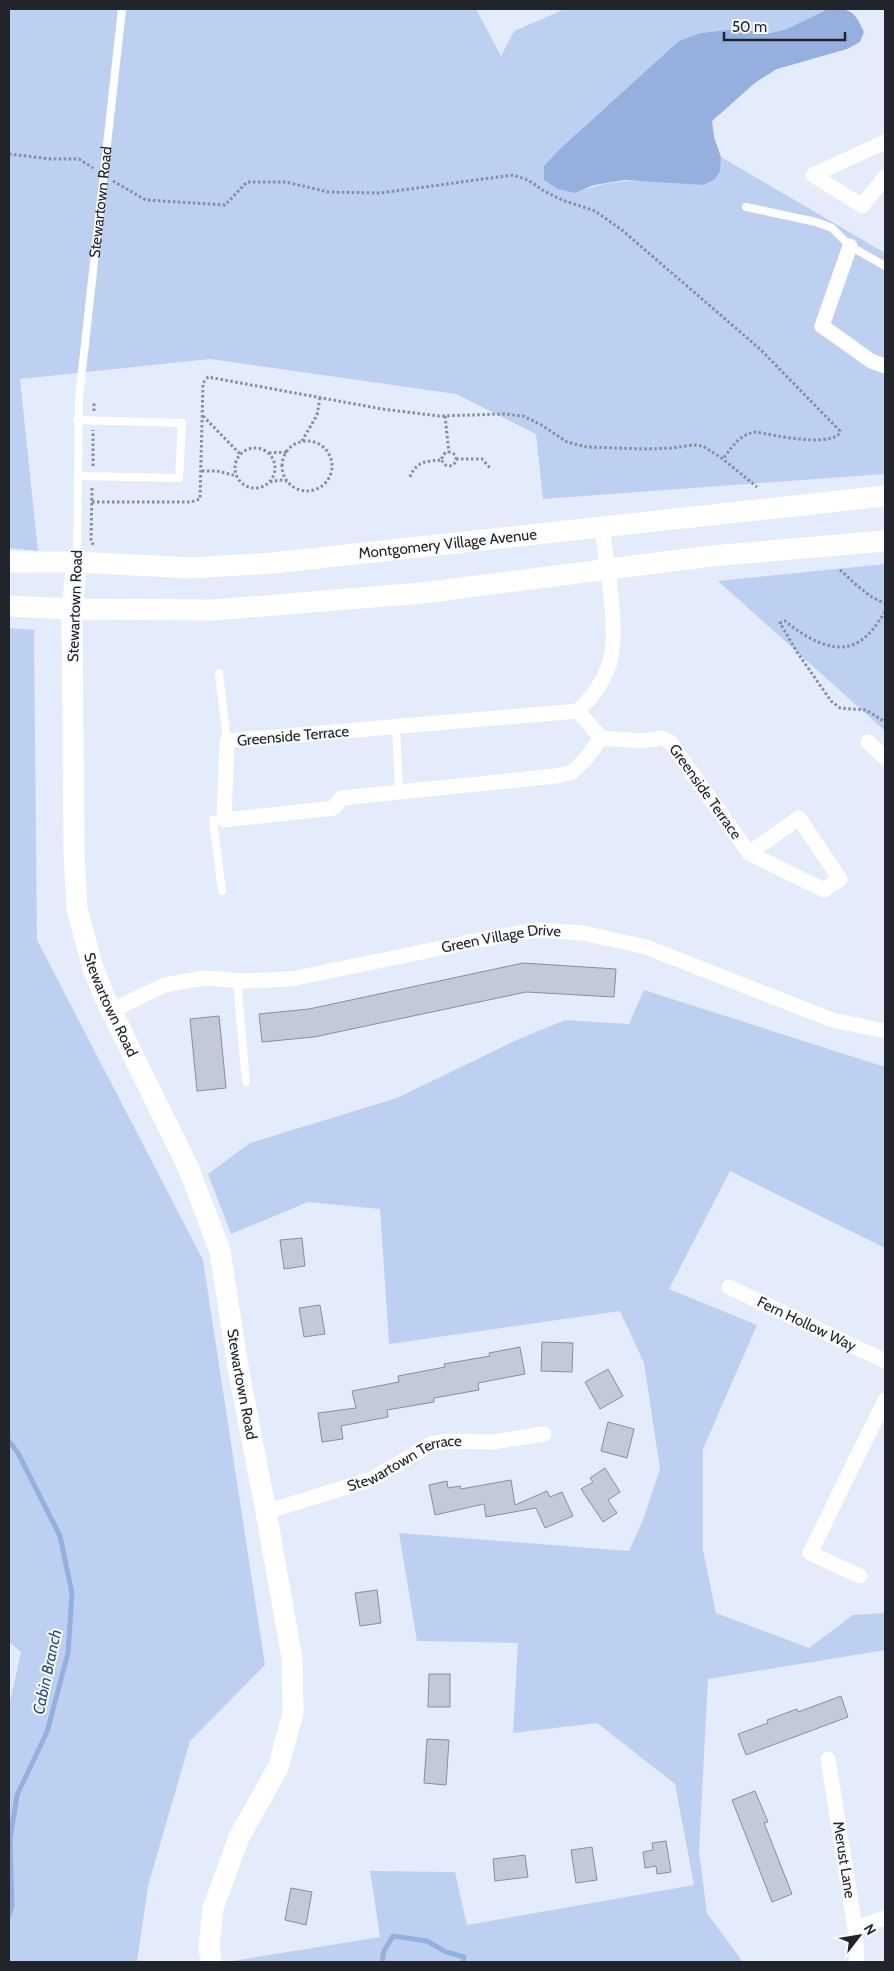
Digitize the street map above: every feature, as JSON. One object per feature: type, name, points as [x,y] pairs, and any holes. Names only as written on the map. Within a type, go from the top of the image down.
[{"type":"main road","name":"Montgomery Village Avenue","points":[[9,562],[77,562],[191,568],[246,564],[885,496]]},
{"type":"main road","points":[[9,606],[72,609],[213,610],[422,593],[712,556],[885,541]]},
{"type":"main road","name":"Stewartown Road","points":[[77,562],[72,609],[74,853],[77,909],[93,968],[111,1011],[188,1167],[220,1251],[238,1367],[292,1658],[293,1713],[278,1768],[239,1837],[213,1908],[209,1946],[211,1962]]},
{"type":"street","points":[[885,142],[813,175],[862,206],[885,177]]},
{"type":"street","points":[[850,246],[822,326],[871,361],[885,366]]},
{"type":"street","points":[[224,820],[334,808],[341,798],[399,790],[572,772],[585,760],[601,738],[578,711],[592,697],[609,667],[613,646],[613,625],[602,527]]},
{"type":"street","name":"Greenside Terrace","points":[[224,820],[227,741],[578,711]]},
{"type":"street","name":"Greenside Terrace","points":[[601,738],[641,740],[662,738],[670,742],[749,853],[824,890],[840,879],[799,818],[749,853]]},
{"type":"street","points":[[868,742],[885,758]]},
{"type":"street","name":"Green Village Drive","points":[[111,1011],[164,985],[204,978],[237,981],[290,979],[537,930],[582,934],[646,946],[832,1020],[885,1031]]},
{"type":"street","name":"Fern Hollow Way","points":[[729,1287],[885,1361]]},
{"type":"street","points":[[860,1576],[810,1553],[885,1400]]},
{"type":"street","name":"Stewartown Terrace","points":[[266,1512],[372,1479],[431,1444],[449,1441],[493,1442],[544,1434]]},
{"type":"street","name":"Merust Lane","points":[[828,1760],[855,1928],[857,1962]]},
{"type":"street","points":[[855,1928],[885,1918]]},
{"type":"lane","name":"Stewartown Road","points":[[77,562],[79,476],[77,420],[102,174],[122,9]]},
{"type":"lane","points":[[746,207],[816,222],[832,228],[850,246],[885,266]]},
{"type":"lane","points":[[77,420],[182,423],[180,478],[79,476]]},
{"type":"lane","points":[[219,673],[227,741]]},
{"type":"lane","points":[[396,728],[399,790]]},
{"type":"lane","points":[[222,890],[213,820],[224,820]]},
{"type":"lane","points":[[237,981],[246,1082]]},
{"type":"path","points":[[9,154],[51,159],[79,159],[146,200],[225,205],[247,182],[286,182],[328,192],[380,193],[513,175],[522,177],[552,196],[595,211],[622,230],[760,349],[840,430],[839,434],[834,438],[814,440],[755,432],[749,433],[733,445],[723,459]]},
{"type":"path","points":[[92,502],[195,502],[200,499],[202,471],[202,383],[208,377],[382,409],[445,416],[504,414],[523,416],[540,424],[559,438],[577,445],[608,449],[703,446],[723,459],[757,487]]},
{"type":"path","points":[[302,442],[317,415],[320,398]]},
{"type":"path","points":[[94,402],[91,542],[96,548]]},
{"type":"path","points":[[202,416],[240,454]]},
{"type":"path","points":[[445,416],[449,453]]},
{"type":"path","points":[[302,442],[313,442],[324,448],[330,458],[330,476],[322,486],[311,490],[296,488],[288,481],[282,469],[283,461],[290,447],[302,442]]},
{"type":"path","points":[[287,452],[269,453],[256,448],[250,448],[240,454],[235,467],[237,476],[244,484],[250,487],[263,487],[270,482],[279,480],[288,481]]},
{"type":"path","points":[[269,453],[275,461],[276,467],[270,482]]},
{"type":"path","points":[[449,453],[454,454],[456,459],[455,464],[449,466],[445,465],[442,460],[444,455],[449,453]]},
{"type":"path","points":[[456,459],[482,459],[491,470]]},
{"type":"path","points":[[410,478],[415,467],[422,462],[442,460]]},
{"type":"path","points":[[202,471],[217,471],[237,476]]},
{"type":"path","points":[[840,570],[864,590],[885,603]]},
{"type":"path","points":[[885,612],[863,638],[844,646],[823,644],[799,632],[785,622],[780,623],[796,652],[830,701],[840,708],[866,710],[885,722]]},
{"type":"shaded area","points":[[9,9],[476,9],[501,56],[514,31],[565,9],[828,9],[787,29],[771,33],[734,29],[701,33],[575,193],[608,184],[639,181],[704,185],[713,180],[718,174],[721,157],[885,253],[885,474],[543,499],[536,434],[456,394],[210,359],[20,379],[38,551],[9,548]]},
{"type":"shaded area","points":[[828,9],[847,10],[854,15],[864,32],[860,42],[847,49],[777,69],[756,82],[712,121],[714,137],[721,157],[720,171],[715,179],[704,185],[625,180],[594,185],[575,193],[558,189],[544,180],[544,166],[561,148],[679,41],[701,33],[734,29],[771,33],[787,29]]},
{"type":"shaded area","points":[[885,564],[885,731],[718,581]]},
{"type":"shaded area","points":[[9,628],[34,630],[37,940],[203,1260],[265,1665],[190,1741],[148,1886],[137,1962],[9,1962],[9,1706],[21,1652],[9,1642]]},
{"type":"shaded area","points":[[644,990],[885,1067],[885,1248],[730,1171],[669,1289],[757,1325],[703,1449],[703,1550],[716,1613],[809,1648],[853,1615],[885,1613],[885,1650],[708,1679],[699,1851],[707,1913],[743,1962],[233,1962],[380,1937],[370,1871],[455,1872],[467,1925],[694,1885],[675,1784],[597,1723],[513,1733],[518,1643],[417,1641],[399,1533],[629,1551],[643,1520],[660,1469],[644,1363],[620,1311],[389,1344],[380,1209],[308,1202],[231,1234],[208,1174],[250,1143],[397,1098],[519,1039],[565,1020],[629,1024]]},
{"type":"building","points":[[523,963],[616,969],[614,997],[526,992],[314,1037],[262,1042],[259,1014],[309,1009]]},
{"type":"building","points":[[219,1016],[226,1088],[197,1091],[190,1019]]},
{"type":"building","points":[[302,1238],[305,1266],[284,1269],[280,1240]]},
{"type":"building","points":[[320,1305],[325,1334],[304,1337],[299,1308]]},
{"type":"building","points":[[542,1342],[573,1343],[572,1372],[541,1371]]},
{"type":"building","points":[[520,1347],[525,1374],[478,1383],[479,1390],[434,1398],[434,1402],[387,1410],[388,1417],[341,1426],[343,1439],[322,1442],[318,1413],[356,1408],[352,1391],[399,1382],[398,1376],[445,1367],[444,1364],[490,1356],[489,1353]]},
{"type":"building","points":[[608,1369],[623,1396],[600,1409],[585,1382]]},
{"type":"building","points":[[608,1422],[634,1429],[627,1458],[601,1451]]},
{"type":"building","points":[[605,1468],[620,1492],[608,1500],[617,1513],[603,1522],[581,1489],[593,1482],[590,1478]]},
{"type":"building","points":[[511,1480],[515,1505],[547,1491],[550,1497],[562,1492],[573,1516],[545,1528],[536,1508],[486,1517],[484,1504],[435,1515],[429,1485],[447,1481],[448,1488],[460,1486],[461,1489]]},
{"type":"building","points":[[377,1590],[381,1623],[360,1626],[355,1593]]},
{"type":"building","points":[[429,1674],[450,1674],[450,1707],[428,1707]]},
{"type":"building","points":[[841,1696],[848,1717],[746,1755],[738,1734],[768,1723],[767,1720],[797,1709],[798,1712]]},
{"type":"building","points":[[427,1739],[449,1740],[446,1785],[424,1783]]},
{"type":"building","points":[[755,1791],[768,1822],[764,1823],[792,1894],[772,1902],[732,1800]]},
{"type":"building","points":[[666,1841],[671,1872],[657,1874],[656,1866],[645,1868],[643,1852],[653,1850],[652,1843]]},
{"type":"building","points":[[592,1847],[597,1880],[576,1883],[571,1850]]},
{"type":"building","points":[[525,1855],[528,1877],[495,1881],[493,1859]]},
{"type":"building","points":[[291,1888],[312,1892],[306,1925],[285,1920]]},
{"type":"waterway","name":"Cabin Branch","points":[[9,1441],[18,1453],[60,1536],[72,1593],[68,1653],[47,1732],[17,1795],[10,1839],[12,1906],[9,1915]]},
{"type":"waterway","points":[[382,1962],[384,1951],[393,1936],[427,1941],[446,1952],[464,1957],[463,1962]]}]
